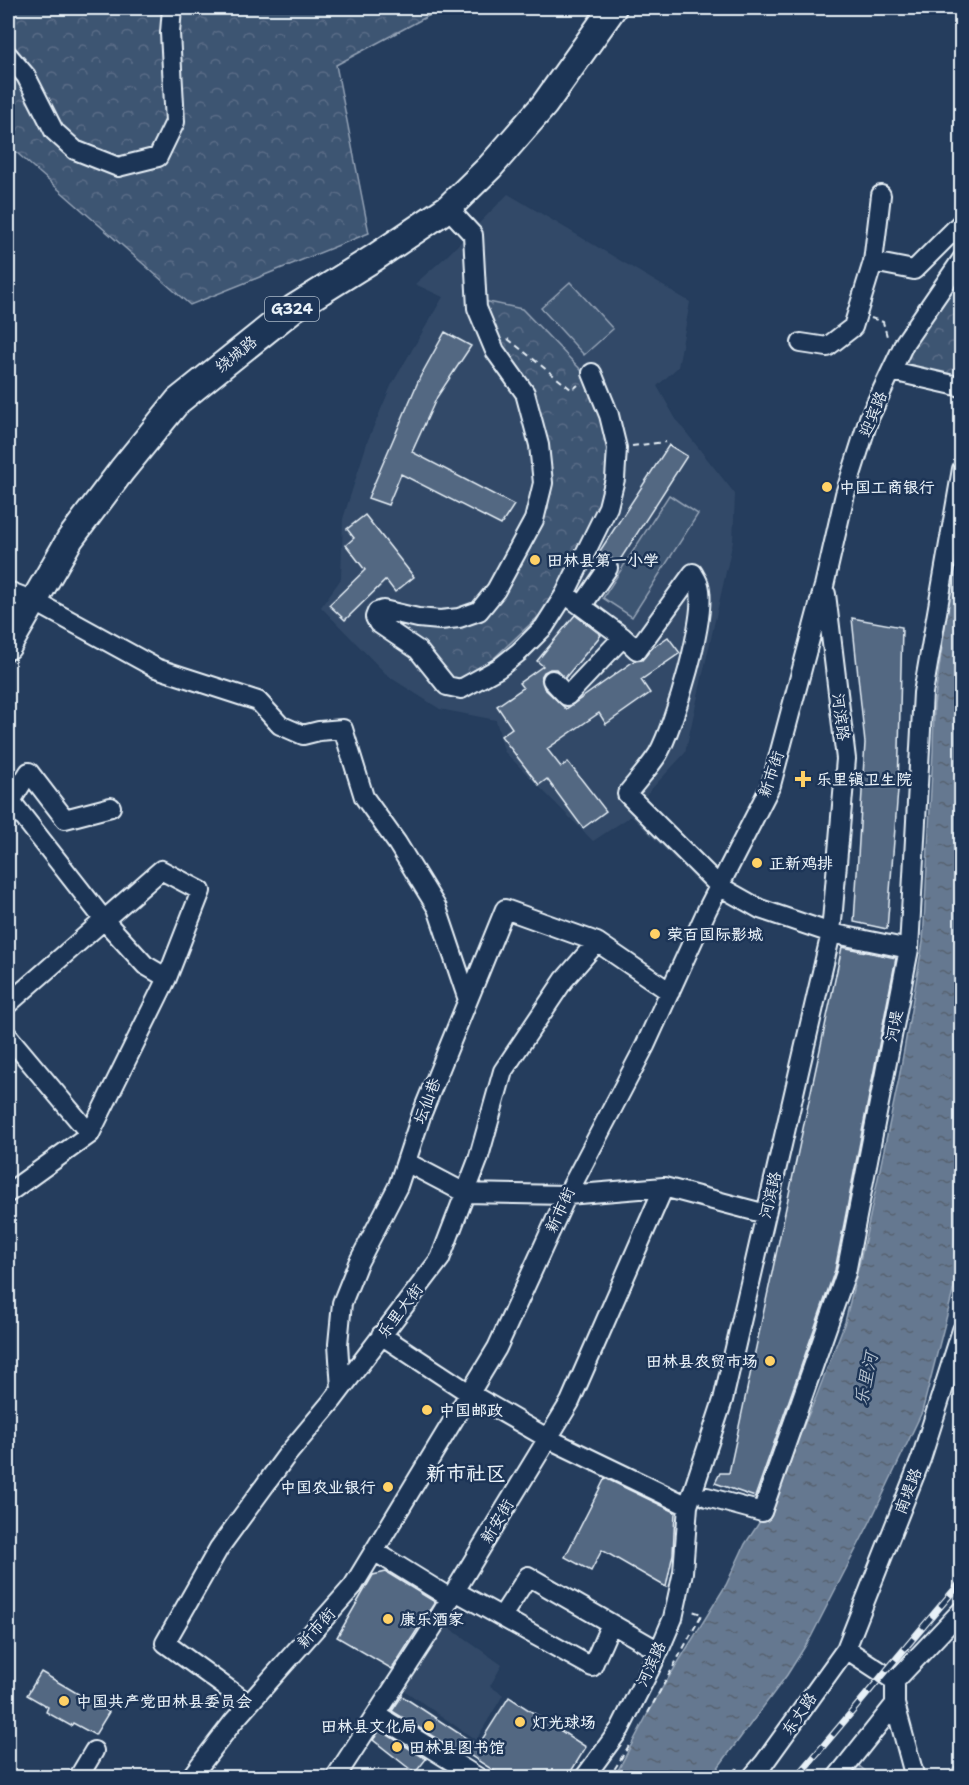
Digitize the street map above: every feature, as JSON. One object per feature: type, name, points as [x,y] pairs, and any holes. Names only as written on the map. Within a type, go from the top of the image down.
[{"type":"highway","name":"绕城路","points":[[8,646],[70,539],[178,401],[294,308],[448,208],[490,168],[544,105],[613,8]]},
{"type":"street","points":[[8,55],[26,76],[54,131],[75,150],[118,167],[158,157],[175,122],[170,33],[172,8]]},
{"type":"street","points":[[801,343],[827,347],[853,327],[873,262],[881,195]]},
{"type":"street","points":[[448,208],[473,235],[477,308],[495,351],[525,393],[539,445],[543,483],[534,520],[496,590],[479,611],[459,618],[440,620],[418,618],[383,610],[377,612],[375,617],[383,628],[418,650],[447,686],[461,690],[499,668],[544,627],[565,594],[608,507],[615,479],[617,448],[609,415],[592,374]]},
{"type":"street","points":[[873,262],[914,270],[962,222]]},
{"type":"street","name":"迎宾路","points":[[824,586],[845,494],[869,418],[905,342],[962,259]]},
{"type":"street","points":[[894,367],[962,387]]},
{"type":"street","name":"河堤","points":[[707,1497],[762,1512],[846,1273],[909,949],[923,693],[962,469]]},
{"type":"street","points":[[582,606],[608,568]]},
{"type":"street","points":[[565,594],[637,650],[693,573],[700,586],[699,624],[690,663],[672,720],[658,754],[627,794],[719,886],[760,909],[831,933],[909,949]]},
{"type":"street","name":"新市街","points":[[190,1778],[249,1704],[353,1586],[497,1348],[567,1195],[645,1046],[719,886],[771,785],[824,586]]},
{"type":"street","name":"河滨路","points":[[584,1778],[620,1729],[672,1618],[683,1572],[688,1506],[723,1400],[831,933],[846,759],[824,586]]},
{"type":"street","points":[[8,591],[34,601],[156,668],[258,701],[280,725],[303,735],[319,730],[343,729],[364,797],[397,843],[437,908],[468,1000]]},
{"type":"street","points":[[809,640],[820,628],[827,634],[832,646]]},
{"type":"street","points":[[552,680],[567,696],[623,637]]},
{"type":"street","points":[[111,807],[65,819],[29,772],[9,804],[104,920],[145,965],[167,978]]},
{"type":"street","points":[[8,1004],[161,870],[201,891],[167,978],[90,1134],[8,1193]]},
{"type":"street","name":"坛仙巷","points":[[341,1389],[338,1344],[342,1303],[358,1263],[398,1186],[422,1113],[505,909],[597,942]]},
{"type":"street","points":[[597,942],[670,992]]},
{"type":"street","name":"乐里大街","points":[[249,1704],[165,1643],[219,1548],[287,1455],[374,1347],[440,1259],[478,1160],[503,1071],[564,980],[597,942]]},
{"type":"street","points":[[8,1036],[90,1134]]},
{"type":"street","points":[[406,1162],[465,1193],[567,1195],[664,1187],[766,1214]]},
{"type":"street","name":"新安街","points":[[335,1778],[453,1595],[570,1402],[664,1187]]},
{"type":"street","name":"南堤路","points":[[846,1648],[921,1459],[962,1330]]},
{"type":"street","points":[[381,1335],[469,1393],[547,1438],[688,1506]]},
{"type":"street","points":[[374,1551],[453,1595],[502,1616],[592,1666],[611,1624]]},
{"type":"street","points":[[502,1616],[528,1576],[658,1651]]},
{"type":"street","points":[[915,1778],[895,1704],[895,1681],[962,1610]]},
{"type":"street","points":[[846,1648],[895,1681]]},
{"type":"street","name":"东丈路","points":[[751,1778],[846,1648]]},
{"type":"street","points":[[836,1778],[895,1704]]},
{"type":"street","points":[[377,1715],[479,1778]]},
{"type":"street","points":[[78,1778],[94,1751]]},
{"type":"path","points":[[857,313],[883,322],[894,367]]},
{"type":"path","points":[[482,319],[572,390],[592,374]]},
{"type":"path","points":[[617,448],[666,442]]},
{"type":"shaded area","name":"田林县第一小学","points":[[508,194],[690,302],[678,367],[657,386],[677,421],[735,494],[733,541],[685,753],[644,797],[718,869],[705,889],[631,816],[593,841],[504,751],[496,720],[440,709],[388,676],[321,607],[341,579],[343,519],[368,440],[391,386],[443,297],[415,284],[448,255]]},
{"type":"shaded area","points":[[445,1625],[502,1665],[490,1686],[503,1695],[476,1740],[401,1688]]},
{"type":"green space","points":[[8,8],[443,8],[336,65],[369,233],[190,305],[8,145]]},
{"type":"green space","points":[[961,275],[961,387],[898,372],[933,314]]},
{"type":"green space","points":[[570,282],[613,329],[584,355],[541,308]]},
{"type":"green space","points":[[484,301],[522,309],[581,370],[599,408],[607,433],[611,469],[603,503],[561,586],[540,615],[475,676],[462,680],[451,677],[392,620],[490,610],[530,549],[548,508],[546,460],[497,343]]},
{"type":"green space","points":[[669,495],[698,514],[632,617],[603,598]]},
{"type":"green space","points":[[961,1760],[961,1777],[945,1777]]},
{"type":"green space","points":[[856,1763],[872,1777],[848,1778]]},
{"type":"water","name":"乐里河","points":[[961,537],[962,1257],[922,1412],[870,1522],[811,1637],[787,1675],[711,1777],[614,1778],[656,1698],[726,1585],[745,1544],[769,1508],[845,1322],[865,1240],[899,1078],[923,942],[934,705],[946,618]]},
{"type":"building","points":[[445,332],[471,346],[437,397],[412,452],[514,505],[501,525],[401,474],[388,505],[368,498],[420,377]]},
{"type":"building","points":[[669,445],[687,456],[618,563],[609,557],[601,560],[596,557]]},
{"type":"building","points":[[365,515],[414,577],[395,592],[386,580],[345,620],[329,605],[365,570],[346,545],[354,538],[347,529]]},
{"type":"building","points":[[575,615],[601,635],[565,678],[556,669],[544,672],[541,677],[544,688],[566,709],[634,661],[642,660],[652,648],[668,637],[680,653],[641,680],[650,693],[606,724],[599,713],[547,749],[561,767],[568,762],[606,811],[583,828],[547,779],[539,785],[501,736],[512,728],[497,706],[523,688],[519,683],[543,666],[537,661]]},
{"type":"building","points":[[852,618],[902,627],[898,790],[887,929],[854,922],[865,743]]},
{"type":"building","points":[[842,947],[896,958],[835,1270],[755,1497],[715,1483],[720,1473],[729,1473]]},
{"type":"building","points":[[605,1478],[675,1512],[673,1554],[666,1587],[602,1550],[591,1571],[565,1557]]},
{"type":"building","name":"康乐酒家","points":[[386,1572],[435,1602],[392,1669],[337,1637],[373,1575]]},
{"type":"building","name":"中国共产党田林县委员会","points":[[41,1672],[109,1712],[95,1735],[73,1723],[71,1726],[46,1712],[48,1707],[27,1695]]},
{"type":"building","name":"灯光球场","points":[[402,1696],[478,1746],[509,1697],[586,1747],[567,1778],[505,1778],[465,1752],[463,1755],[392,1711]]},
{"type":"building","name":"田林县图书馆","points":[[380,1730],[426,1759],[415,1773],[373,1740]]},
{"type":"railway","points":[[796,1778],[962,1581]]},
{"type":"place","name":"中国工商银行","points":[[827,487]]},
{"type":"place","name":"田林县第一小学","points":[[535,560]]},
{"type":"place","name":"乐里镇卫生院","points":[[803,779]]},
{"type":"place","name":"正新鸡排","points":[[757,863]]},
{"type":"place","name":"荣百国际影城","points":[[655,934]]},
{"type":"place","name":"田林县农贸市场","points":[[770,1361]]},
{"type":"place","name":"中国邮政","points":[[427,1410]]},
{"type":"place","name":"中国农业银行","points":[[388,1487]]},
{"type":"place","name":"康乐酒家","points":[[388,1619]]},
{"type":"place","name":"中国共产党田林县委员会","points":[[64,1701]]},
{"type":"place","name":"灯光球场","points":[[520,1722]]},
{"type":"place","name":"田林县文化局","points":[[429,1726]]},
{"type":"place","name":"田林县图书馆","points":[[397,1747]]},
{"type":"district","name":"新市社区","points":[[466,1473]]}]
